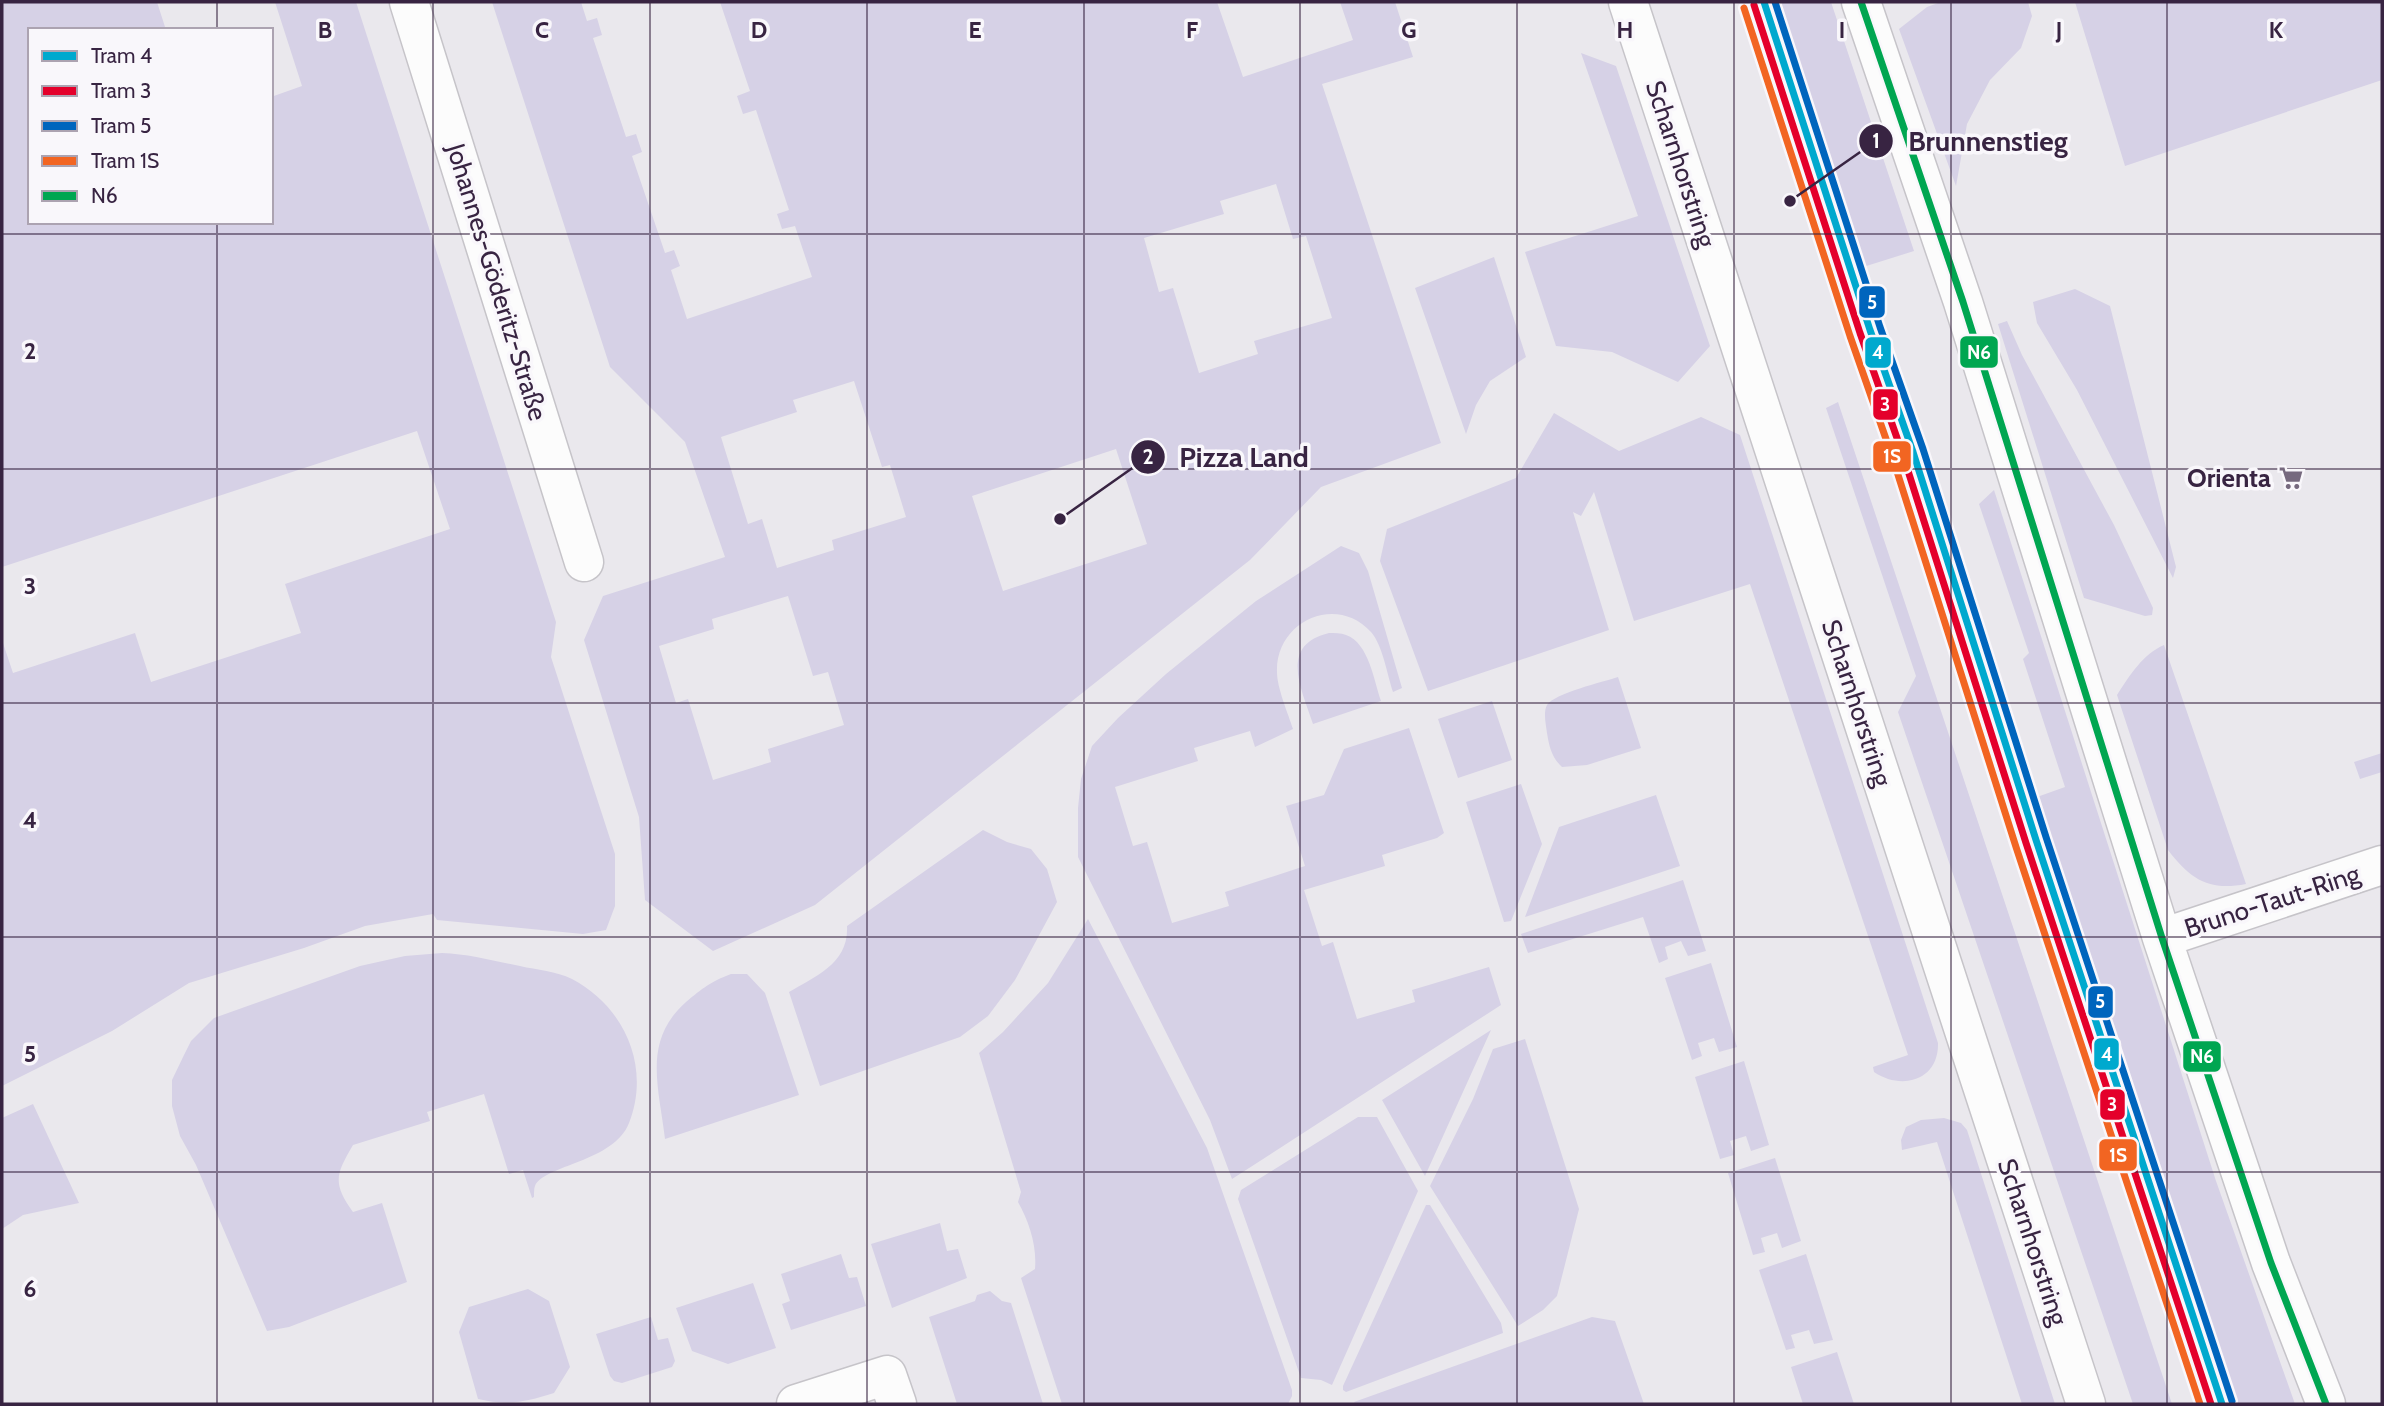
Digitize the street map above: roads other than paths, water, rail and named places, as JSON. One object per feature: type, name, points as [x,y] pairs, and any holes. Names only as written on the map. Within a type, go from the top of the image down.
[{"type":"street","name":"Johannes-Göderitz-Straße","points":[[409,2],[584,562]]},
{"type":"street","name":"Scharnhorstring","points":[[1628,2],[2086,1404]]},
{"type":"street","name":"Bruno-Taut-Ring","points":[[1863,2],[1963,302],[2162,938],[2271,1263],[2326,1404]]},
{"type":"street","name":"Bruno-Taut-Ring","points":[[2162,938],[2382,865]]},
{"type":"street","points":[[796,1404],[887,1375],[897,1404]]},
{"type":"tram line","name":"4","points":[[1764,2],[2222,1404]]},
{"type":"tram line","name":"5","points":[[1775,2],[2232,1401]]},
{"type":"tram line","name":"3","points":[[1754,5],[2211,1404]]},
{"type":"tram line","name":"1S","points":[[1744,8],[2200,1404]]},
{"type":"place","name":"Brunnenstieg","points":[[1790,201]]},
{"type":"place","name":"Orienta","points":[[2291,478]]},
{"type":"place","name":"Pizza Land","points":[[1060,519]]}]
